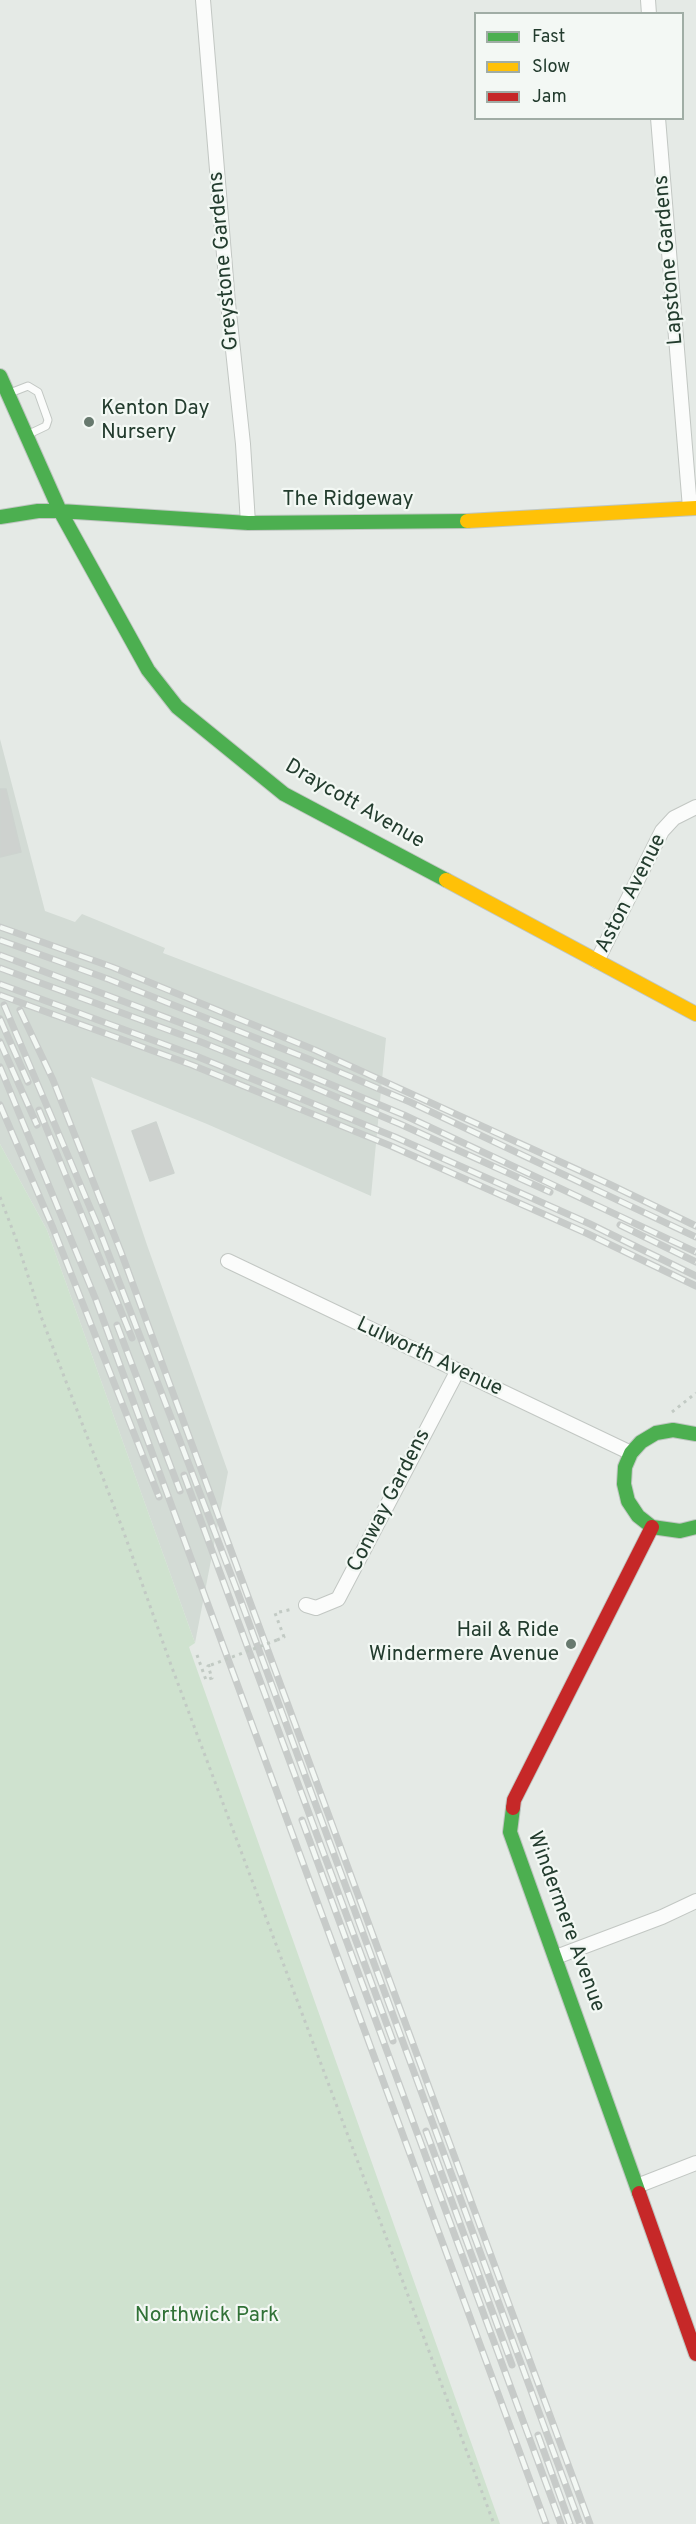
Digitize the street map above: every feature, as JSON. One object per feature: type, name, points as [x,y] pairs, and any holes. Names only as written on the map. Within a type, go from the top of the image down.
[{"type":"street","name":"Greystone Gardens","points":[[203,0],[248,523]]},
{"type":"street","name":"Lapstone Gardens","points":[[658,120],[693,508]]},
{"type":"street","name":"Draycott Avenue","points":[[0,376],[60,511],[148,670],[177,707],[284,794],[696,1014]]},
{"type":"street","name":"The Ridgeway","points":[[0,517],[38,511],[60,511],[248,523],[478,521],[693,508]]},
{"type":"street","name":"Aston Avenue","points":[[597,961],[662,831],[674,818],[696,807]]},
{"type":"street","name":"Lulworth Avenue","points":[[228,1261],[631,1453]]},
{"type":"street","name":"Conway Gardens","points":[[306,1605],[316,1608],[338,1599],[457,1372]]},
{"type":"street","points":[[696,1434],[673,1430],[656,1433],[641,1442],[631,1453],[625,1467],[624,1484],[628,1501],[638,1516],[652,1527],[680,1531],[696,1527]]},
{"type":"street","name":"Windermere Avenue","points":[[652,1527],[514,1800],[510,1832],[696,2355]]},
{"type":"street","points":[[556,1957],[662,1917],[696,1901]]},
{"type":"street","points":[[637,2186],[696,2163]]},
{"type":"lane","points":[[8,394],[28,386],[38,392],[48,420],[46,426],[26,436]]},
{"type":"path","points":[[0,1197],[42,1319],[494,2524]]},
{"type":"path","points":[[673,1430],[672,1409],[696,1393]]},
{"type":"path","points":[[197,1655],[207,1680],[212,1678],[208,1666],[284,1637],[275,1613]]},
{"type":"shaded area","points":[[0,739],[45,911],[75,922],[82,914],[165,948],[163,953],[386,1038],[371,1196],[207,1124],[91,1077],[147,1245],[228,1472],[195,1643],[47,1230],[0,1144]]},
{"type":"green space","name":"Northwick Park","points":[[0,1144],[47,1230],[195,1643],[189,1647],[500,2524],[0,2524]]},
{"type":"building","points":[[0,789],[6,789],[21,852],[0,857]]},
{"type":"building","points":[[156,1122],[174,1173],[150,1181],[132,1131]]},
{"type":"railway","points":[[0,927],[112,967],[315,1050],[696,1226]]},
{"type":"railway","points":[[0,940],[108,979],[410,1102],[696,1237]]},
{"type":"railway","points":[[0,955],[205,1032],[404,1115],[696,1252]]},
{"type":"railway","points":[[0,968],[201,1042],[301,1082],[550,1192]]},
{"type":"railway","points":[[0,984],[196,1056],[395,1137],[590,1224],[696,1276]]},
{"type":"railway","points":[[0,995],[192,1065],[391,1146],[586,1233],[696,1286]]},
{"type":"railway","points":[[4,1005],[97,1224],[238,1593],[580,2524]]},
{"type":"railway","points":[[20,1010],[53,1080],[121,1252],[590,2524]]},
{"type":"railway","points":[[0,1019],[28,1082]]},
{"type":"railway","points":[[0,1042],[37,1125]]},
{"type":"railway","points":[[0,1067],[96,1300],[546,2524]]},
{"type":"railway","points":[[0,1105],[53,1228],[159,1497]]},
{"type":"railway","points":[[39,1110],[132,1338]]},
{"type":"railway","points":[[620,1225],[696,1262]]},
{"type":"railway","points":[[117,1325],[180,1491]]},
{"type":"railway","points":[[184,1475],[393,2041]]},
{"type":"railway","points":[[302,1820],[561,2524]]},
{"type":"railway","points":[[426,2131],[512,2365]]},
{"type":"railway","points":[[538,2435],[570,2524]]},
{"type":"traffic: fast","points":[[0,376],[60,511],[148,670],[177,707],[284,794],[446,880]]},
{"type":"traffic: fast","points":[[0,517],[38,511],[60,511],[248,523],[467,521]]},
{"type":"traffic: fast","points":[[696,1434],[673,1430],[656,1433],[641,1442],[631,1453],[625,1467],[624,1484],[628,1501],[638,1516],[652,1527],[680,1531],[696,1527]]},
{"type":"traffic: fast","points":[[513,1808],[510,1832],[639,2193]]},
{"type":"traffic: slow","points":[[467,521],[696,508]]},
{"type":"traffic: slow","points":[[446,880],[696,1014]]},
{"type":"traffic: jam","points":[[513,1808],[514,1800],[652,1527]]},
{"type":"traffic: jam","points":[[639,2193],[696,2354]]},
{"type":"place","name":"Kenton Day Nursery","points":[[89,422]]},
{"type":"place","name":"Hail & Ride Windermere Avenue","points":[[571,1644]]}]
